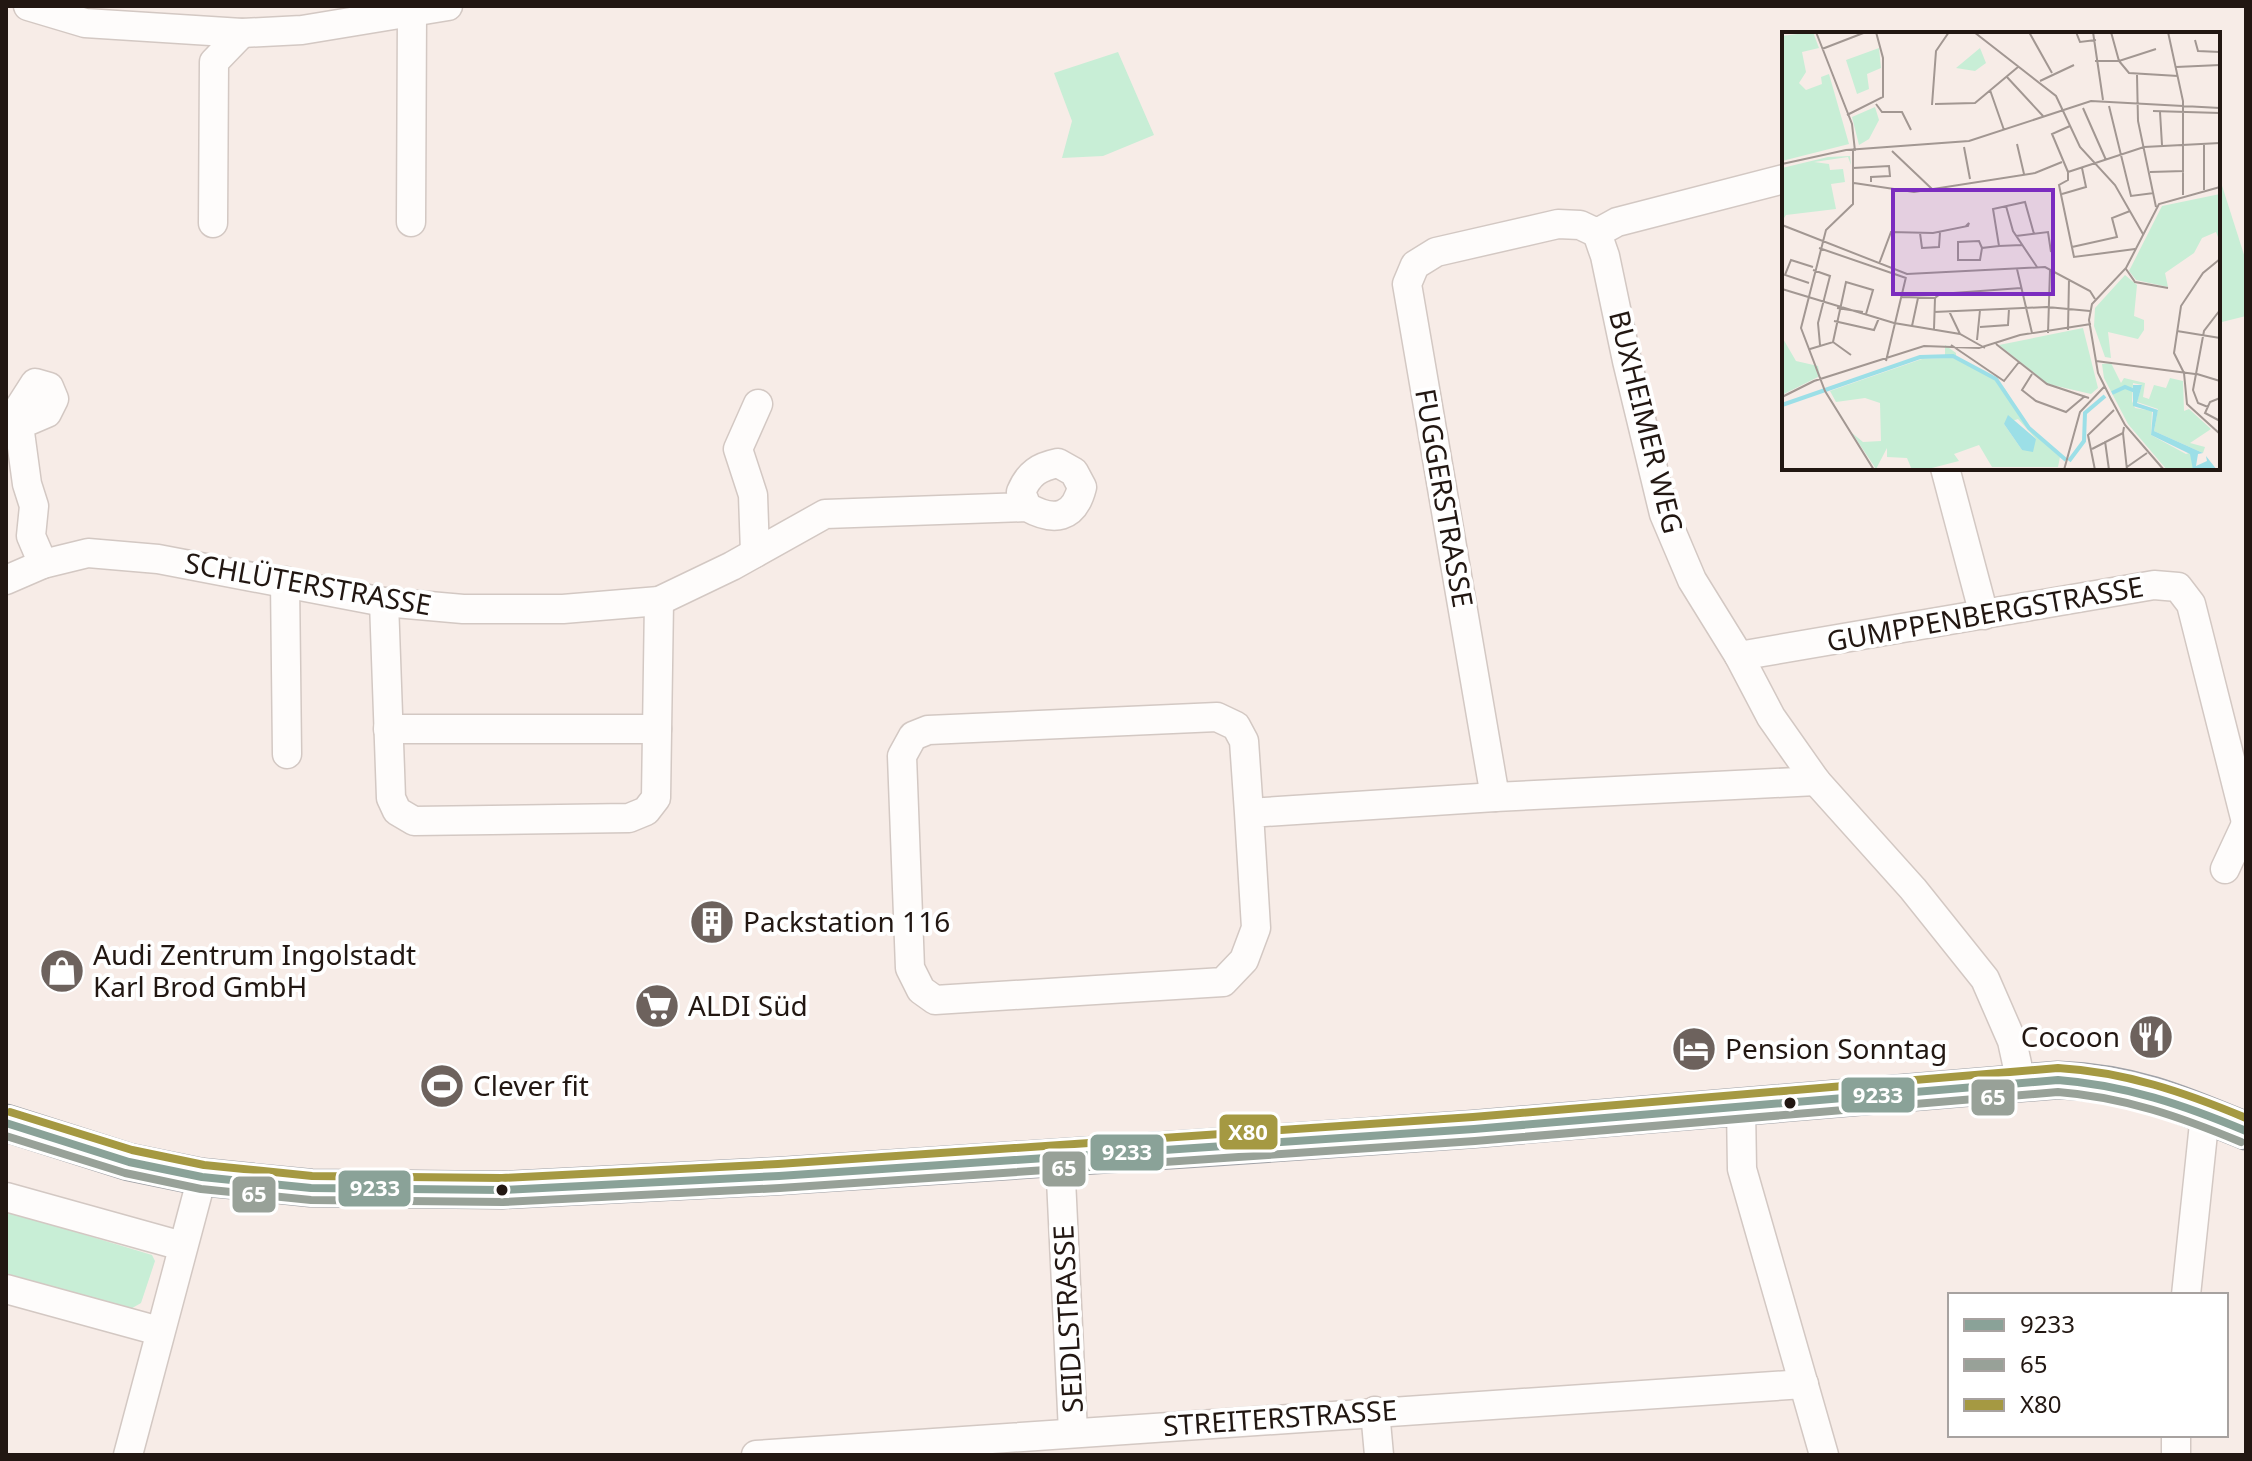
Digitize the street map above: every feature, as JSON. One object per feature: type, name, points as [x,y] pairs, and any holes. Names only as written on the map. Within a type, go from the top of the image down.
[{"type":"main road","points":[[6,1123],[129,1162],[202,1177],[311,1188],[502,1190],[1060,1158],[1474,1129],[2021,1082],[2093,1081],[2135,1088],[2246,1131]]},
{"type":"street","points":[[28,6],[85,23],[242,33],[302,30],[448,6]]},
{"type":"street","points":[[411,222],[412,12]]},
{"type":"street","points":[[213,223],[214,62],[242,33]]},
{"type":"street","points":[[1597,233],[1617,222],[1782,180]]},
{"type":"street","name":"FUGGERSTRASSE","points":[[1495,797],[1407,284],[1415,265],[1436,252],[1558,224],[1580,225],[1597,233]]},
{"type":"street","name":"BUXHEIMER WEG","points":[[1597,233],[1605,256],[1664,514],[1692,580],[1739,656],[1771,717],[1816,781],[1913,889],[1985,979],[2012,1041],[2021,1082]]},
{"type":"street","points":[[755,553],[753,495],[738,449],[758,404]]},
{"type":"street","points":[[19,425],[27,484],[34,506],[31,536],[43,564]]},
{"type":"street","points":[[1946,470],[1984,615]]},
{"type":"street","name":"SCHLÜTERSTRASSE","points":[[6,580],[43,564],[88,553],[171,561],[384,602],[463,609],[563,609],[659,601],[825,514],[1027,507]]},
{"type":"street","points":[[285,581],[287,754]]},
{"type":"street","name":"GUMPPENBERGSTRASSE","points":[[1739,656],[2154,585],[2178,587],[2191,604],[2246,823],[2225,869]]},
{"type":"street","points":[[384,602],[391,798],[397,811],[414,821],[629,818],[646,811],[656,798],[659,601]]},
{"type":"street","points":[[1217,717],[1236,726],[1244,741],[1249,813],[1256,928],[1244,960],[1223,982],[935,1000],[921,990],[910,968],[902,756],[913,736],[928,730],[1217,717]]},
{"type":"street","points":[[388,729],[657,729]]},
{"type":"street","points":[[1249,813],[1816,781]]},
{"type":"street","points":[[1741,1107],[1742,1169],[1824,1455]]},
{"type":"street","points":[[2186,1293],[2205,1114]]},
{"type":"street","name":"SEIDLSTRASSE","points":[[1060,1158],[1073,1432]]},
{"type":"street","points":[[128,1455],[202,1177]]},
{"type":"street","points":[[6,1197],[182,1246]]},
{"type":"street","points":[[6,1289],[159,1331]]},
{"type":"street","name":"STREITERSTRASSE","points":[[756,1455],[1804,1384]]},
{"type":"street","points":[[1375,1411],[1379,1455]]},
{"type":"green space","points":[[1118,52],[1154,135],[1103,156],[1062,158],[1072,121],[1054,73]]},
{"type":"green space","points":[[2220,179],[2246,261],[2246,316],[2220,322]]},
{"type":"green space","points":[[6,1211],[152,1255],[155,1261],[141,1303],[127,1311],[6,1281]]},
{"type":"transit line","name":"X80","points":[[10,1112],[132,1150],[204,1165],[312,1176],[502,1178],[778,1164],[1473,1117],[2058,1068],[2107,1074],[2154,1085],[2246,1118]]},
{"type":"transit line","name":"9233","points":[[6,1123],[129,1162],[202,1177],[311,1188],[502,1190],[779,1176],[1474,1129],[2058,1080],[2107,1086],[2154,1098],[2246,1131]]},
{"type":"transit line","name":"65","points":[[6,1136],[125,1173],[201,1189],[311,1200],[503,1202],[780,1188],[1475,1141],[2058,1092],[2106,1098],[2152,1110],[2241,1142]]},
{"type":"place","name":"Packstation 116","points":[[712,922]]},
{"type":"place","name":"Audi Zentrum Ingolstadt Karl Brod GmbH","points":[[62,971]]},
{"type":"place","name":"ALDI Süd","points":[[657,1006]]},
{"type":"place","name":"Cocoon","points":[[2151,1037]]},
{"type":"place","name":"Pension Sonntag","points":[[1694,1049]]},
{"type":"place","name":"Clever fit","points":[[442,1086]]}]
